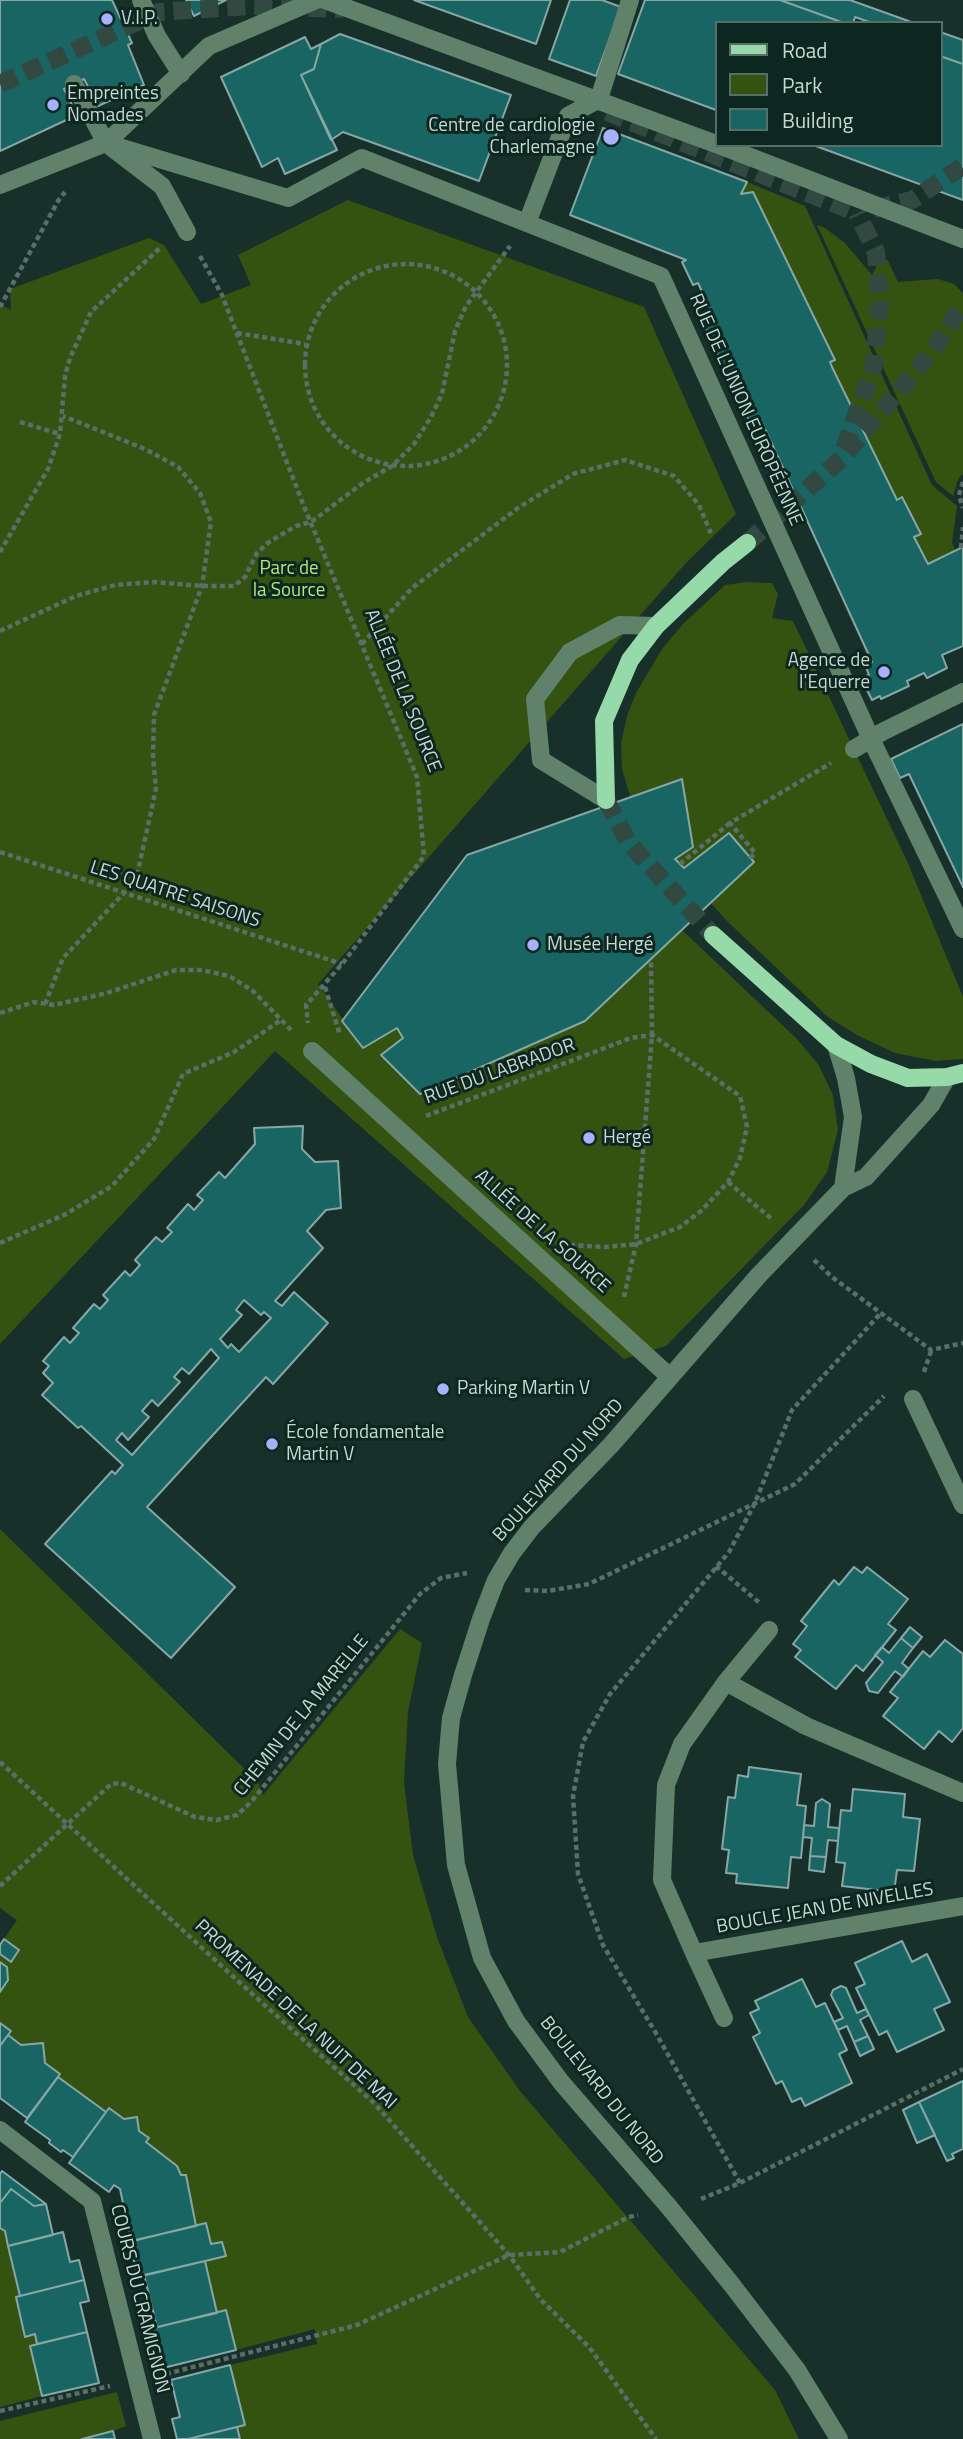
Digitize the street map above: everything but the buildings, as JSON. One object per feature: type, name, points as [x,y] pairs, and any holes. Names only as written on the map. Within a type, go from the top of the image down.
[{"type":"main road","points":[[606,800],[604,721],[630,660],[656,626],[723,562],[747,543]]},
{"type":"main road","points":[[713,935],[836,1045],[871,1064],[908,1078],[955,1075]]},
{"type":"street","points":[[141,0],[157,36],[181,74]]},
{"type":"street","points":[[0,186],[106,143],[209,46],[316,0]]},
{"type":"street","points":[[325,0],[715,144]]},
{"type":"street","points":[[527,223],[568,116],[599,99],[630,0]]},
{"type":"street","points":[[74,84],[106,143],[162,186],[187,232]]},
{"type":"street","name":"RUE DE L'UNION EUROPÉENNE","points":[[106,143],[288,198],[362,158],[661,276],[876,735],[963,929]]},
{"type":"street","points":[[723,147],[963,239]]},
{"type":"street","points":[[606,800],[541,760],[535,699],[570,652],[620,625],[656,626]]},
{"type":"street","points":[[854,749],[876,735],[963,692]]},
{"type":"street","points":[[836,1045],[846,1078],[853,1117],[843,1188]]},
{"type":"street","name":"ALLÉE DE LA SOURCE","points":[[312,1052],[670,1377]]},
{"type":"street","name":"BOULEVARD DU NORD","points":[[839,2439],[797,2370],[669,2207],[561,2082],[516,2021],[482,1958],[456,1865],[447,1764],[452,1718],[463,1675],[496,1580],[512,1553],[532,1527],[611,1444],[759,1275],[843,1188],[866,1177],[955,1075]]},
{"type":"street","points":[[913,1399],[963,1504]]},
{"type":"street","name":"BOUCLE JEAN DE NIVELLES","points":[[724,2018],[662,1880],[666,1785],[682,1744],[726,1682],[769,1630]]},
{"type":"street","points":[[726,1682],[806,1726],[963,1793]]},
{"type":"street","name":"BOUCLE JEAN DE NIVELLES","points":[[694,1953],[963,1906]]},
{"type":"street","name":"COURS DU CRAMIGNON","points":[[0,2130],[92,2201],[152,2439]]},
{"type":"path","points":[[0,307],[66,191]]},
{"type":"path","points":[[0,631],[76,596],[114,585],[155,582],[234,586],[245,577],[257,553],[269,542],[296,526],[311,522],[392,466],[414,444],[442,394],[455,331],[466,306],[527,223]]},
{"type":"path","points":[[0,552],[48,469],[60,434],[65,376],[74,348],[91,312],[164,246],[187,232]]},
{"type":"path","name":"ALLÉE DE LA SOURCE","points":[[187,232],[222,295],[311,522],[417,777],[424,856],[342,964],[306,1005],[312,1052]]},
{"type":"path","points":[[412,262],[447,271],[478,292],[501,327],[509,369],[498,410],[472,443],[435,463],[392,466],[353,453],[322,424],[305,386],[305,344],[319,310],[343,283],[376,267],[412,262]]},
{"type":"path","points":[[236,333],[305,344]]},
{"type":"path","points":[[45,1004],[63,958],[136,880],[156,789],[153,756],[154,715],[202,586],[211,522],[200,493],[178,467],[145,449],[63,416]]},
{"type":"path","points":[[20,422],[60,434]]},
{"type":"path","points":[[362,644],[412,588],[518,508],[573,474],[625,460],[674,477],[699,505],[723,562]]},
{"type":"path","points":[[963,482],[959,495],[963,508]]},
{"type":"path","points":[[961,548],[963,527]]},
{"type":"path","points":[[680,864],[730,823],[854,749]]},
{"type":"path","points":[[730,823],[755,853],[750,858]]},
{"type":"path","name":"LES QUATRE SAISONS","points":[[0,852],[342,964]]},
{"type":"path","points":[[617,1329],[636,1244],[652,1035],[650,960]]},
{"type":"path","points":[[0,1013],[34,1002],[54,1005],[107,993],[176,970],[202,970],[229,976],[253,991],[312,1052]]},
{"type":"path","points":[[324,986],[341,1041]]},
{"type":"path","points":[[0,1243],[64,1214],[112,1186],[154,1139],[183,1074],[234,1052],[281,1020]]},
{"type":"path","points":[[563,1244],[606,1247],[636,1244],[680,1227],[701,1211],[728,1182],[740,1158],[747,1127],[740,1096],[652,1035]]},
{"type":"path","name":"RUE DU LABRADOR","points":[[415,1109],[425,1117],[631,1038],[652,1035]]},
{"type":"path","points":[[728,1182],[770,1217]]},
{"type":"path","points":[[832,1277],[931,1350],[963,1343]]},
{"type":"path","points":[[913,1399],[932,1392],[922,1380],[931,1350]]},
{"type":"path","name":"CHEMIN DE LA MARELLE","points":[[0,1886],[111,1784],[121,1783],[195,1816],[217,1820],[237,1815],[251,1802],[420,1594],[441,1578],[464,1572],[519,1589],[548,1591],[589,1584],[795,1484],[887,1394]]},
{"type":"path","points":[[716,1566],[773,1614],[769,1630]]},
{"type":"path","name":"PROMENADE DE LA NUIT DE MAI","points":[[0,1762],[374,2103],[509,2255],[541,2300],[589,2347],[656,2439]]},
{"type":"path","points":[[740,2183],[963,2069]]},
{"type":"path","points":[[0,2412],[139,2381],[357,2325],[509,2255],[560,2252],[629,2217]]},
{"type":"green space","points":[[747,182],[805,206],[932,485],[957,506],[952,543],[955,550],[928,564],[914,537],[921,534],[902,497],[897,500],[832,367],[830,362],[835,359],[753,192],[741,194]]},
{"type":"green space","name":"Parc de la Source","points":[[348,200],[644,307],[736,514],[685,564],[318,984],[363,1048],[397,1028],[403,1038],[381,1055],[420,1094],[585,1021],[682,930],[796,1038],[818,1064],[833,1095],[838,1130],[827,1172],[804,1205],[666,1346],[624,1359],[275,1051],[0,1344],[0,304],[11,310],[10,289],[149,238],[164,245],[201,304],[251,285],[238,255]]},
{"type":"green space","points":[[817,225],[845,243],[872,275],[882,256],[888,261],[898,282],[938,279],[954,284],[963,293],[963,474],[958,479],[953,496],[936,482]]},
{"type":"green space","points":[[772,583],[778,594],[772,618],[793,621],[907,861],[963,997],[963,1059],[936,1061],[895,1053],[857,1035],[828,1017],[726,920],[693,883],[632,803],[622,769],[621,743],[636,693],[662,649],[683,624],[725,585]]},
{"type":"green space","points":[[0,1529],[258,1782],[263,1795],[400,1629],[422,1643],[408,1712],[404,1783],[413,1855],[437,1937],[468,2017],[520,2091],[775,2390],[799,2439],[240,2439],[237,2427],[245,2425],[230,2365],[317,2344],[315,2329],[236,2350],[226,2311],[217,2313],[205,2261],[225,2256],[222,2242],[211,2244],[196,2226],[186,2175],[181,2175],[177,2166],[146,2142],[149,2138],[139,2131],[136,2117],[124,2119],[106,2112],[58,2077],[60,2074],[45,2063],[43,2043],[21,2045],[8,2035],[10,2031],[0,2023],[0,1992],[8,1980],[7,1967],[0,1962],[0,1954],[10,1962],[19,1951],[4,1939],[17,1920],[0,1908]]},
{"type":"green space","points":[[0,2228],[5,2231],[20,2296],[16,2297],[25,2336],[35,2334],[37,2344],[31,2346],[42,2396],[0,2407]]},
{"type":"green space","points":[[117,2392],[126,2426],[82,2439],[0,2439],[0,2421]]},
{"type":"tunnel","points":[[0,84],[159,12],[251,6],[343,9]]},
{"type":"tunnel","points":[[607,112],[857,213]]},
{"type":"tunnel","points":[[874,209],[912,200],[963,166]]},
{"type":"tunnel","points":[[844,449],[873,368],[880,307],[876,252],[857,213]]},
{"type":"tunnel","points":[[747,543],[841,459],[934,349],[963,304]]},
{"type":"tunnel","points":[[606,800],[628,842],[713,935]]},
{"type":"place","name":"V.I.P.","points":[[107,19]]},
{"type":"place","name":"Empreintes Nomades","points":[[53,105]]},
{"type":"place","name":"Centre de cardiologie Charlemagne","points":[[611,137]]},
{"type":"place","name":"Agence de l'Equerre","points":[[884,672]]},
{"type":"place","name":"Musée Hergé","points":[[533,945]]},
{"type":"place","name":"Hergé","points":[[589,1138]]},
{"type":"place","name":"Parking Martin V","points":[[443,1389]]},
{"type":"place","name":"École fondamentale Martin V","points":[[272,1444]]}]
